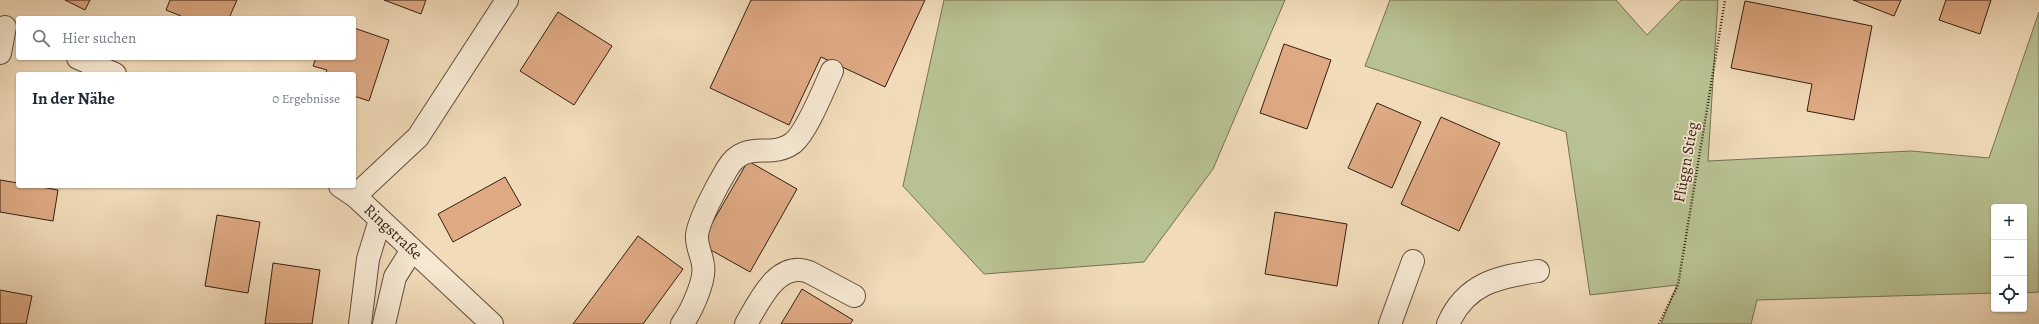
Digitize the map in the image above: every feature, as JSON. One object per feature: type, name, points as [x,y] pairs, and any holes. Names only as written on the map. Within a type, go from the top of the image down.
[{"type":"street","name":"Ringstraße","points":[[356,184],[418,137],[507,0]]},
{"type":"street","points":[[0,53],[8,28]]},
{"type":"street","points":[[83,60],[111,72]]},
{"type":"street","points":[[682,324],[698,292],[703,271],[704,265],[697,242],[699,228],[727,169],[734,159],[742,153],[752,150],[778,150],[794,142],[806,124],[832,71]]},
{"type":"street","name":"Ringstraße","points":[[347,191],[492,324]]},
{"type":"street","points":[[360,324],[368,259],[380,220]]},
{"type":"street","points":[[384,324],[395,277],[412,250]]},
{"type":"street","points":[[1390,324],[1414,261]]},
{"type":"street","points":[[746,324],[771,284],[792,270],[803,269],[854,296]]},
{"type":"street","points":[[1448,324],[1454,311],[1478,286],[1503,276],[1538,271]]},
{"type":"path","name":"Flüggn Stieg","points":[[1659,324],[1678,285],[1725,0]]},
{"type":"green space","points":[[944,0],[1285,0],[1213,169],[1144,262],[984,274],[903,186]]},
{"type":"green space","points":[[1390,0],[1616,0],[1647,35],[1681,0],[1718,0],[1708,161],[1911,151],[1989,158],[2039,12],[2039,292],[2027,293],[2027,204],[1991,204],[1991,293],[1757,300],[1751,324],[1661,324],[1677,285],[1590,295],[1566,132],[1365,66]]},
{"type":"building","points":[[65,0],[90,0],[85,10]]},
{"type":"building","points":[[170,0],[237,0],[230,16],[181,16],[166,10]]},
{"type":"building","points":[[384,0],[426,0],[421,14]]},
{"type":"building","points":[[751,0],[925,0],[885,87],[821,57],[789,125],[710,88]]},
{"type":"building","points":[[1853,0],[1901,0],[1894,16]]},
{"type":"building","points":[[1946,0],[1991,0],[1980,34],[1939,20]]},
{"type":"building","points":[[1745,1],[1872,26],[1854,120],[1807,111],[1812,84],[1731,68]]},
{"type":"building","points":[[558,12],[612,46],[574,105],[520,71]]},
{"type":"building","points":[[356,29],[389,40],[369,101],[356,97],[356,72],[326,72],[327,70],[313,66],[315,60],[356,60]]},
{"type":"building","points":[[1284,44],[1331,60],[1307,129],[1260,113]]},
{"type":"building","points":[[1377,103],[1421,122],[1392,188],[1348,168]]},
{"type":"building","points":[[1441,117],[1500,143],[1459,231],[1401,204]]},
{"type":"building","points":[[748,161],[797,189],[750,272],[700,244]]},
{"type":"building","points":[[505,177],[521,205],[453,242],[438,214]]},
{"type":"building","points":[[0,180],[16,183],[16,188],[47,188],[58,190],[53,221],[0,212]]},
{"type":"building","points":[[1275,212],[1347,224],[1337,286],[1265,274]]},
{"type":"building","points":[[217,215],[260,222],[248,293],[205,286]]},
{"type":"building","points":[[638,236],[683,269],[643,324],[573,324]]},
{"type":"building","points":[[273,263],[320,270],[312,324],[265,324]]},
{"type":"building","points":[[802,289],[853,320],[850,324],[781,324]]},
{"type":"building","points":[[0,290],[32,296],[26,324],[0,324]]}]
